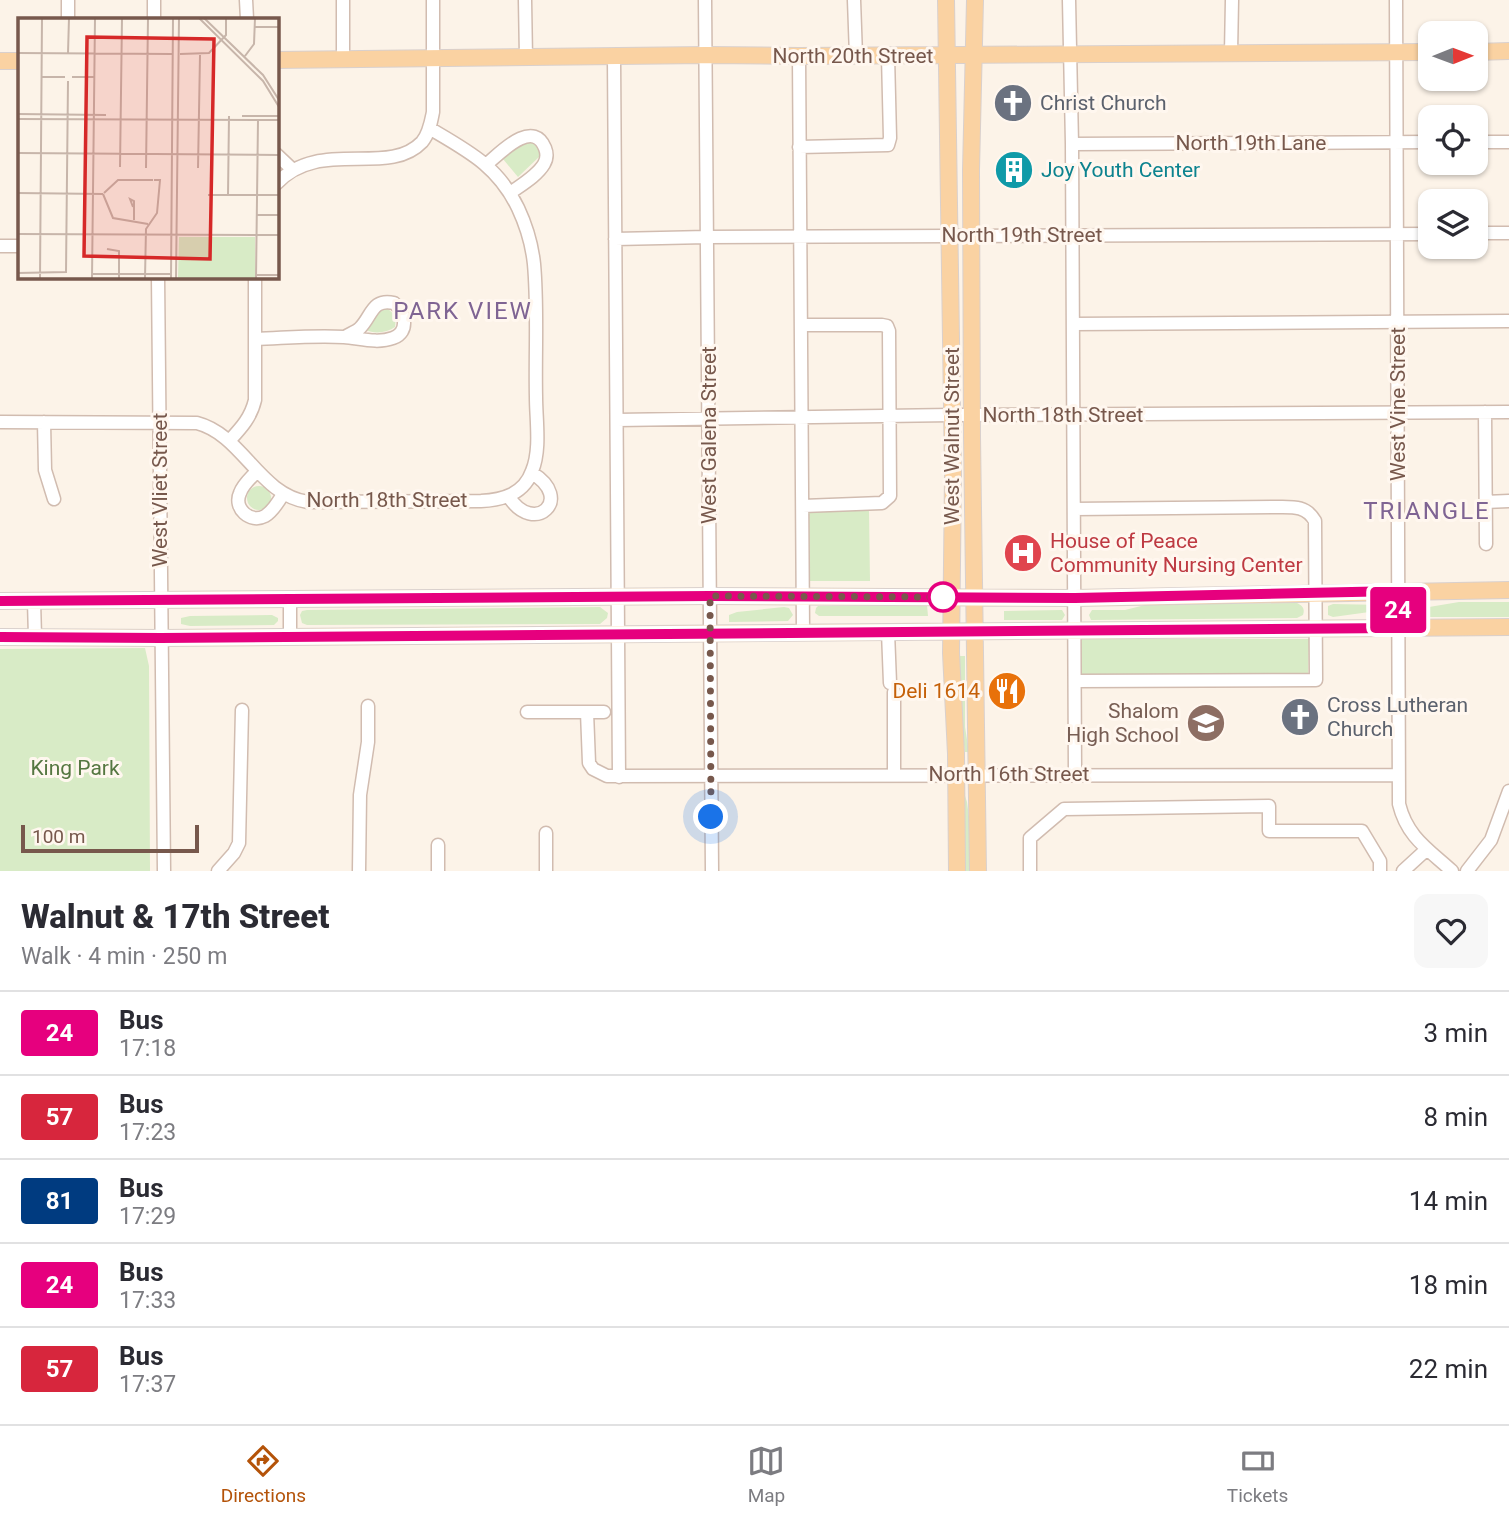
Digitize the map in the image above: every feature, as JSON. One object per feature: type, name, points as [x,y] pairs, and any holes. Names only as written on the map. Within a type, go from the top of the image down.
[{"type":"main road","name":"West Walnut Street","points":[[946,0],[957,871]]},
{"type":"main road","name":"West Walnut Street","points":[[975,0],[972,235],[978,871]]},
{"type":"main road","points":[[1488,52],[1509,51]]},
{"type":"main road","name":"North 20th Street","points":[[278,60],[706,55],[1418,52]]},
{"type":"main road","points":[[0,61],[18,61]]},
{"type":"main road","points":[[0,601],[710,596],[1075,598],[1509,590]]},
{"type":"main road","points":[[0,637],[1509,627]]},
{"type":"street","points":[[68,0],[68,18]]},
{"type":"street","points":[[154,0],[154,18]]},
{"type":"street","points":[[246,0],[247,18]]},
{"type":"street","points":[[343,0],[343,60]]},
{"type":"street","points":[[278,182],[293,170],[316,161],[330,158],[386,158],[420,144],[429,128],[433,112],[433,0]]},
{"type":"street","points":[[525,0],[526,58]]},
{"type":"street","name":"West Galena Street","points":[[705,0],[712,871]]},
{"type":"street","points":[[855,0],[856,56]]},
{"type":"street","points":[[1069,0],[1076,631],[1075,774]]},
{"type":"street","points":[[1231,53],[1232,0]]},
{"type":"street","name":"West Vine Street","points":[[1396,0],[1399,804],[1403,821],[1412,835],[1452,871]]},
{"type":"street","points":[[799,56],[803,632]]},
{"type":"street","points":[[799,147],[888,145],[888,56]]},
{"type":"street","points":[[587,712],[589,763],[599,773],[620,777],[614,58]]},
{"type":"street","points":[[429,128],[487,164],[510,193],[523,219],[534,261],[536,445],[532,473],[523,486],[509,497],[514,506],[527,514],[537,514],[546,509],[551,495],[549,486],[532,473]]},
{"type":"street","points":[[487,164],[520,138],[531,137],[542,142],[546,153],[544,164],[510,193]]},
{"type":"street","name":"North 19th Lane","points":[[1072,144],[1418,142]]},
{"type":"street","points":[[1488,142],[1509,142]]},
{"type":"street","points":[[278,155],[293,170]]},
{"type":"street","name":"North 19th Street","points":[[615,239],[707,236],[1418,233]]},
{"type":"street","points":[[1488,233],[1509,233]]},
{"type":"street","points":[[0,246],[18,246]]},
{"type":"street","name":"West Vliet Street","points":[[158,278],[164,871]]},
{"type":"street","points":[[230,440],[246,424],[252,412],[257,385],[255,278]]},
{"type":"street","points":[[256,339],[393,338],[403,329],[405,321],[402,312],[394,303],[380,303],[372,309],[359,329],[345,337]]},
{"type":"street","points":[[1073,324],[1509,321]]},
{"type":"street","points":[[801,325],[887,326],[890,331],[890,495],[886,501],[803,506]]},
{"type":"street","points":[[1485,412],[1486,544]]},
{"type":"street","name":"North 18th Street","points":[[617,420],[1509,412]]},
{"type":"street","name":"North 18th Street","points":[[0,422],[197,423],[216,430],[230,440],[257,471],[284,494],[308,502],[481,501],[509,497]]},
{"type":"street","points":[[44,422],[45,470],[54,499]]},
{"type":"street","points":[[257,471],[239,495],[238,501],[243,512],[253,518],[265,516],[284,494]]},
{"type":"street","points":[[1485,502],[1509,501]]},
{"type":"street","points":[[1074,509],[1301,508],[1310,512],[1315,521],[1316,680],[1075,681]]},
{"type":"street","points":[[290,600],[290,636]]},
{"type":"street","points":[[34,601],[35,637]]},
{"type":"street","points":[[888,632],[894,775]]},
{"type":"street","points":[[359,871],[360,795],[368,742],[368,706]]},
{"type":"street","points":[[218,871],[239,843],[243,710]]},
{"type":"street","points":[[527,712],[604,712]]},
{"type":"street","name":"North 16th Street","points":[[620,777],[1398,775]]},
{"type":"street","points":[[1467,871],[1491,839],[1509,793]]},
{"type":"street","points":[[1030,871],[1030,838],[1064,809],[1269,806],[1269,831],[1362,831],[1380,862],[1380,871]]},
{"type":"street","points":[[546,833],[546,871]]},
{"type":"street","points":[[438,845],[438,871]]},
{"type":"street","points":[[1403,871],[1427,849]]},
{"type":"green space","points":[[532,142],[540,150],[539,157],[518,177],[503,159],[520,144]]},
{"type":"green space","points":[[382,309],[388,309],[396,316],[395,327],[380,332],[366,330],[375,315]]},
{"type":"green space","points":[[259,486],[268,489],[271,498],[268,507],[259,510],[250,507],[247,498],[250,489]]},
{"type":"green space","points":[[869,510],[870,581],[806,581],[805,511]]},
{"type":"green space","points":[[1459,602],[1509,602],[1509,617],[1430,617],[1419,614],[1418,610]]},
{"type":"green space","points":[[1297,603],[1304,611],[1303,615],[1297,618],[1091,620],[1089,615],[1092,610],[1125,610],[1149,604]]},
{"type":"green space","points":[[927,605],[928,616],[819,616],[815,613],[818,606]]},
{"type":"green space","points":[[1384,605],[1384,610],[1333,617],[1328,615],[1328,606]]},
{"type":"green space","points":[[600,607],[608,613],[607,618],[600,624],[307,625],[302,623],[300,615],[307,610]]},
{"type":"green space","points":[[789,608],[793,615],[788,621],[729,622],[729,615],[737,612]]},
{"type":"green space","points":[[1062,610],[1065,615],[1062,620],[1004,620],[1004,611]]},
{"type":"green space","points":[[272,615],[278,618],[274,625],[181,624],[181,618],[190,616]]},
{"type":"green space","points":[[1081,639],[1309,639],[1308,676],[1081,676]]},
{"type":"green space","name":"King Park","points":[[145,648],[149,666],[150,871],[0,871],[0,649]]},
{"type":"green space","points":[[958,656],[965,656],[965,727],[969,752],[965,752],[958,700]]},
{"type":"green space","points":[[959,796],[965,796],[967,802],[973,846],[973,871],[960,871]]},
{"type":"bus line","name":"24","points":[[0,601],[710,596],[1075,598],[1398,591],[1398,628],[0,637]]},
{"type":"place","name":"Christ Church","points":[[1013,103]]},
{"type":"place","name":"Joy Youth Center","points":[[1014,170]]},
{"type":"place","name":"House of Peace Community Nursing Center","points":[[1023,553]]},
{"type":"place","name":"Deli 1614","points":[[1007,691]]},
{"type":"place","name":"Cross Lutheran Church","points":[[1300,717]]},
{"type":"place","name":"Shalom High School","points":[[1206,723]]},
{"type":"district","name":"PARK VIEW","points":[[463,311]]},
{"type":"district","name":"TRIANGLE","points":[[1427,511]]},
{"type":"route","points":[[711,817],[710,596],[943,597]]}]
